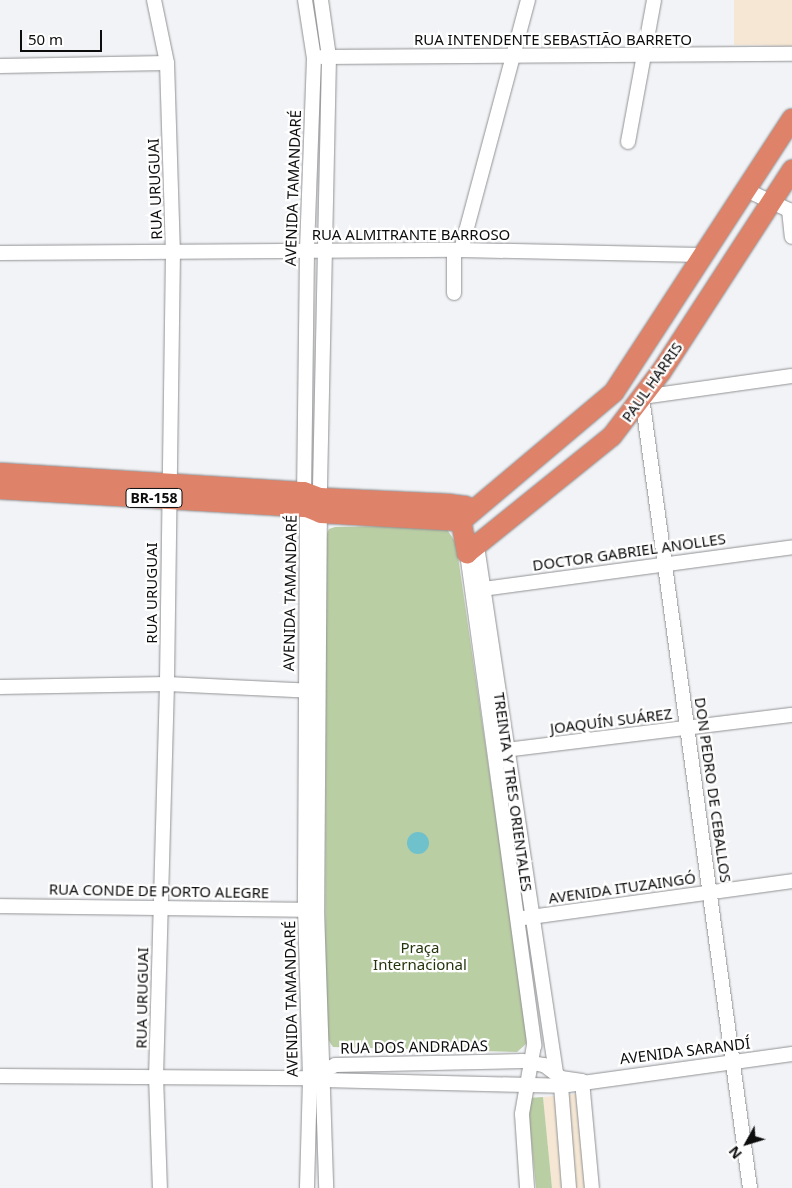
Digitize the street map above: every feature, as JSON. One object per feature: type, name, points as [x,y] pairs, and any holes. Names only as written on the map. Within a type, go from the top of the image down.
[{"type":"highway","points":[[467,516],[603,403],[621,382],[701,255],[792,119]]},
{"type":"highway","name":"PAUL HARRIS","points":[[472,550],[612,436],[642,397],[792,170]]},
{"type":"highway","name":"BR-158","points":[[0,473],[169,492],[313,503],[448,504],[465,506],[467,516]]},
{"type":"highway","name":"BR-158","points":[[0,489],[169,492]]},
{"type":"highway","name":"TREINTA Y TRES ORIENTALES","points":[[467,516],[472,550]]},
{"type":"street","name":"RUA URUGUAI","points":[[154,0],[167,63],[174,251],[167,684],[156,1076],[160,1188]]},
{"type":"street","name":"AVENIDA TAMANDARÉ","points":[[306,0],[314,58],[307,251],[313,503],[311,910],[318,1076],[326,1188]]},
{"type":"street","name":"AVENIDA TAMANDARÉ","points":[[313,503],[325,252],[329,57],[321,0]]},
{"type":"street","points":[[454,293],[457,250],[528,0]]},
{"type":"street","points":[[628,142],[642,56],[654,0]]},
{"type":"street","name":"RUA INTENDENTE SEBASTIÃO BARRETO","points":[[314,58],[513,58],[792,54]]},
{"type":"street","points":[[0,66],[167,63]]},
{"type":"street","points":[[746,190],[791,210],[792,237]]},
{"type":"street","name":"RUA ALMITRANTE BARROSO","points":[[0,253],[457,250],[701,255]]},
{"type":"street","points":[[621,382],[642,397],[792,376]]},
{"type":"street","name":"DON PEDRO DE CEBALLOS","points":[[642,397],[750,1188]]},
{"type":"street","name":"DOCTOR GABRIEL ANOLLES","points":[[478,589],[792,547]]},
{"type":"street","name":"TREINTA Y TRES ORIENTALES","points":[[472,550],[500,751],[516,919],[532,1032],[532,1061],[522,1114],[527,1188]]},
{"type":"street","points":[[0,686],[167,684],[312,691]]},
{"type":"street","name":"JOAQUÍN SUÁREZ","points":[[500,751],[792,715]]},
{"type":"street","name":"TREINTA Y TRES ORIENTALES","points":[[500,751],[531,917],[569,1188]]},
{"type":"street","name":"AVENIDA ITUZAINGÓ","points":[[516,919],[792,881]]},
{"type":"street","name":"RUA CONDE DE PORTO ALEGRE","points":[[0,906],[311,910]]},
{"type":"street","name":"AVENIDA SARANDÍ","points":[[528,1081],[582,1081],[792,1054]]},
{"type":"street","name":"AVENIDA SARANDÍ","points":[[532,1061],[554,1082]]},
{"type":"street","name":"RUA DOS ANDRADAS","points":[[318,1076],[335,1065],[532,1061]]},
{"type":"street","name":"RUA DOS ANDRADAS","points":[[0,1076],[318,1076],[528,1081]]},
{"type":"street","name":"AVENIDA TAMANDARÉ","points":[[307,1188],[318,1076]]},
{"type":"street","points":[[582,1081],[592,1188]]},
{"type":"shaded area","points":[[734,0],[792,0],[792,46],[734,45]]},
{"type":"shaded area","points":[[576,1094],[586,1188],[552,1188],[543,1097]]},
{"type":"green space","name":"Praça Internacional","points":[[444,525],[456,543],[528,1037],[526,1044],[517,1052],[333,1047],[325,1035],[326,536],[329,529],[335,527]]},
{"type":"green space","points":[[543,1097],[552,1188],[536,1188],[527,1098]]},
{"type":"water","points":[[418,832],[426,835],[429,843],[426,851],[418,854],[410,851],[407,843],[410,835]]}]
